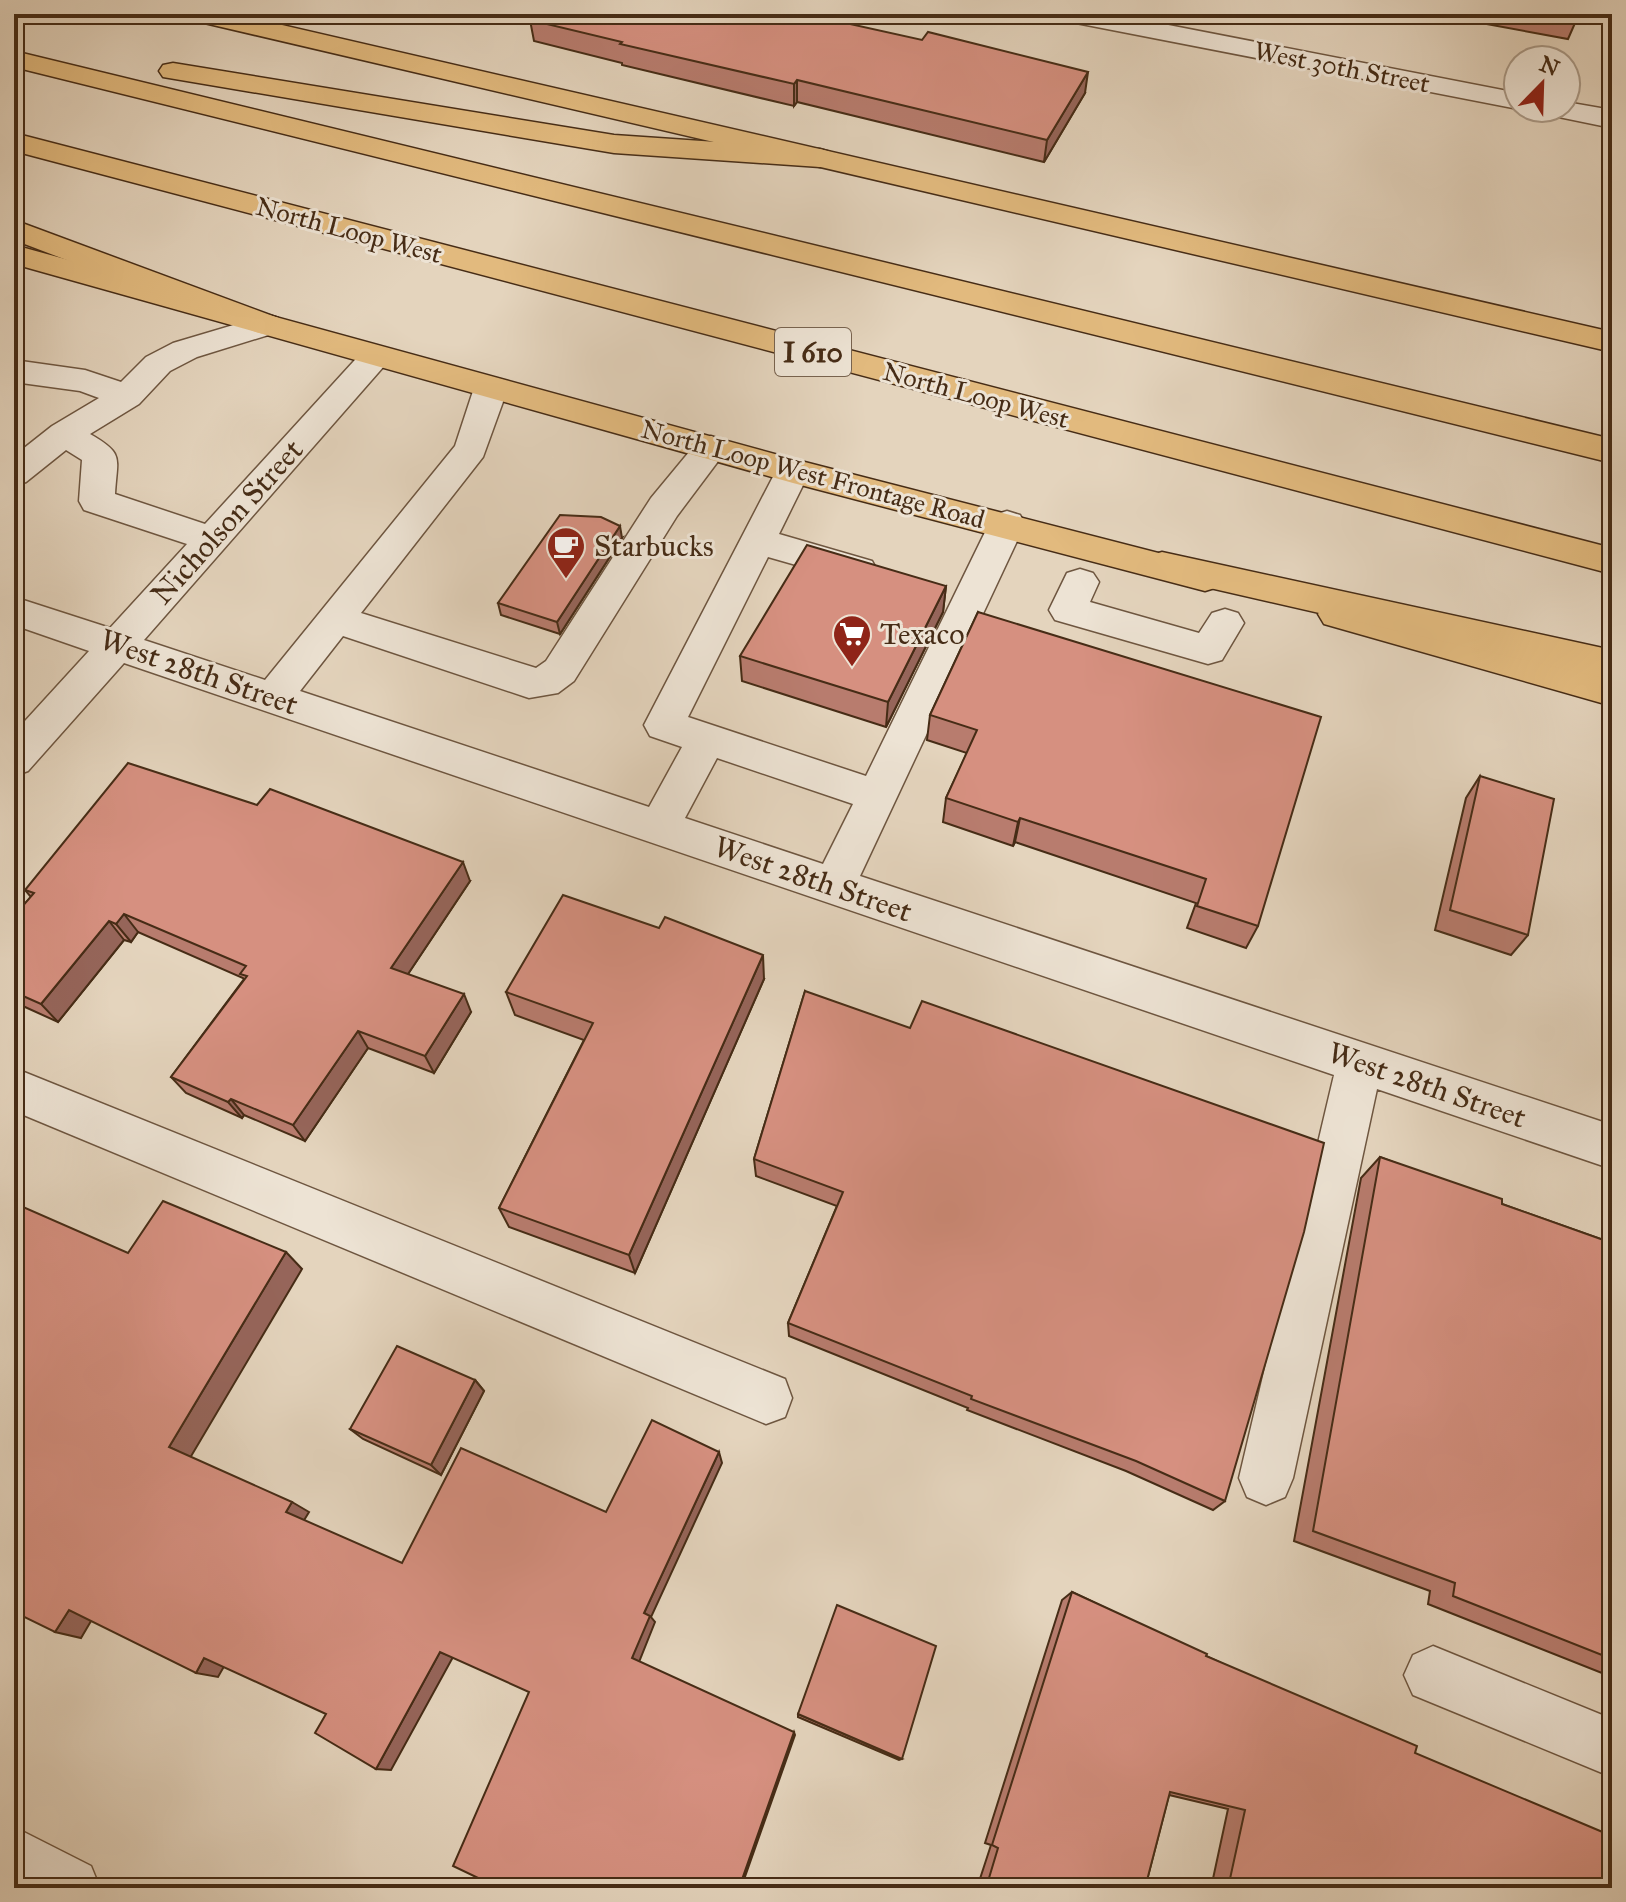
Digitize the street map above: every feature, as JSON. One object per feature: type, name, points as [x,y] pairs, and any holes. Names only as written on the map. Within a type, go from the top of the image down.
[{"type":"main road","points":[[200,14],[1612,342]]},
{"type":"main road","points":[[14,44],[614,144],[820,158]]},
{"type":"main road","points":[[14,59],[1612,451]]},
{"type":"main road","name":"North Loop West","points":[[14,142],[1612,561]]},
{"type":"main road","points":[[14,229],[267,325]]},
{"type":"main road","name":"North Loop West Frontage Road","points":[[14,254],[376,357],[793,471],[1162,565],[1612,691]]},
{"type":"main road","points":[[1162,565],[1612,665]]},
{"type":"street","name":"West 30th Street","points":[[1071,14],[1502,98]]},
{"type":"street","points":[[1582,113],[1612,119]]},
{"type":"street","points":[[14,474],[40,445],[127,396],[158,364],[185,350],[267,325]]},
{"type":"street","name":"Nicholson Street","points":[[14,760],[376,357]]},
{"type":"street","points":[[14,371],[85,381],[127,396]]},
{"type":"street","points":[[273,697],[471,449],[491,388]]},
{"type":"street","points":[[40,445],[100,455],[97,501],[212,539]]},
{"type":"street","points":[[334,619],[529,683],[544,683],[560,671],[664,507],[711,448]]},
{"type":"street","points":[[793,471],[664,725],[878,796]]},
{"type":"street","points":[[834,886],[878,796],[955,599],[1007,524]]},
{"type":"street","points":[[758,541],[894,581]]},
{"type":"street","points":[[1080,582],[1068,610],[1208,650],[1225,623]]},
{"type":"street","name":"West 28th Street","points":[[14,611],[1612,1147]]},
{"type":"street","points":[[659,827],[707,739]]},
{"type":"street","points":[[1266,1478],[1360,1062]]},
{"type":"street","points":[[14,1089],[766,1398]]},
{"type":"street","points":[[1433,1675],[1612,1748]]},
{"type":"street","points":[[14,1858],[69,1888]]},
{"type":"building","points":[[536,14],[805,14],[922,40],[928,32],[1088,72],[1047,140],[797,80],[794,84],[620,44],[622,42],[530,20]]},
{"type":"building","name":"Starbucks","points":[[560,515],[601,517],[620,526],[557,622],[498,603]]},
{"type":"building","points":[[807,545],[946,586],[888,702],[740,656]]},
{"type":"building","points":[[978,612],[1321,717],[1258,926],[1197,906],[1206,879],[1020,818],[1018,822],[946,798],[977,730],[930,715]]},
{"type":"building","points":[[128,763],[257,805],[270,789],[463,862],[391,968],[464,994],[425,1056],[358,1031],[293,1125],[171,1077],[247,976],[240,974],[246,966],[124,914],[116,924],[109,921],[41,1004],[14,992],[14,916],[34,893],[25,890]]},
{"type":"building","points":[[1480,776],[1554,799],[1528,935],[1450,910]]},
{"type":"building","points":[[563,895],[659,928],[665,917],[763,955],[629,1255],[499,1208],[593,1023],[506,992]]},
{"type":"building","points":[[805,991],[910,1028],[922,1001],[1324,1143],[1304,1232],[1225,1501],[1136,1461],[971,1399],[972,1396],[788,1323],[843,1192],[754,1159]]},
{"type":"building","points":[[1380,1157],[1502,1199],[1502,1204],[1612,1243],[1612,1659],[1453,1596],[1455,1583],[1313,1531]]},
{"type":"building","points":[[163,1201],[286,1252],[169,1447],[292,1502],[286,1512],[402,1563],[461,1448],[606,1512],[652,1420],[719,1452],[644,1613],[650,1616],[632,1658],[794,1732],[739,1888],[499,1888],[453,1866],[529,1692],[440,1652],[376,1769],[315,1733],[326,1714],[204,1658],[196,1673],[69,1610],[55,1632],[14,1612],[14,1203],[128,1253]]},
{"type":"building","points":[[397,1346],[475,1380],[431,1465],[350,1429]]},
{"type":"building","points":[[1072,1592],[1206,1656],[1417,1746],[1415,1753],[1612,1836],[1608,1888],[1228,1888],[1245,1810],[1170,1792],[1145,1888],[986,1888],[998,1848],[992,1845]]},
{"type":"building","points":[[837,1605],[936,1646],[902,1759],[798,1714]]},
{"type":"place","name":"Starbucks","points":[[566,580]]},
{"type":"place","name":"Texaco","points":[[852,668]]}]
